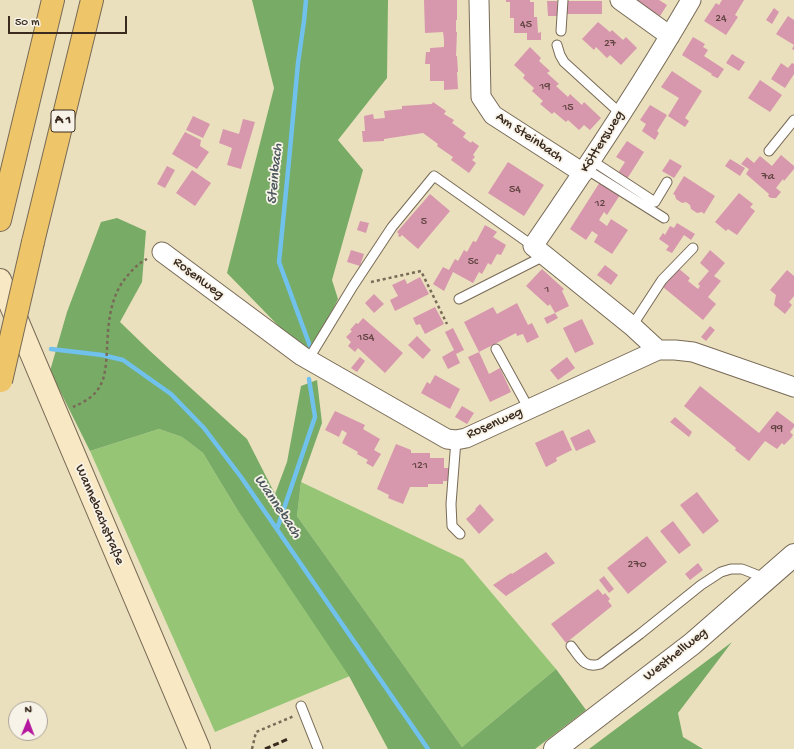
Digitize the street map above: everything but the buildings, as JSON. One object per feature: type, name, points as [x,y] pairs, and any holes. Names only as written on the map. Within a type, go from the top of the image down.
[{"type":"highway","points":[[0,220],[53,0]]},
{"type":"highway","name":"A 1","points":[[0,382],[92,0]]},
{"type":"main road","name":"Wannebachstraße","points":[[0,280],[199,749]]},
{"type":"street","name":"Am Steinbach","points":[[479,0],[481,97],[493,115],[587,168]]},
{"type":"street","points":[[620,0],[670,36]]},
{"type":"street","name":"Köttersweg","points":[[539,251],[587,168],[670,36],[690,0]]},
{"type":"street","points":[[539,251],[632,326],[658,350]]},
{"type":"street","name":"Rosenweg","points":[[162,252],[308,360],[447,439],[456,440],[466,438],[658,350],[693,352],[794,387]]},
{"type":"street","name":"Westhellweg","points":[[555,749],[692,644],[794,555]]},
{"type":"lane","points":[[562,31],[563,0]]},
{"type":"lane","points":[[557,45],[564,62],[621,114]]},
{"type":"lane","points":[[769,151],[794,120]]},
{"type":"lane","points":[[587,168],[655,202],[667,182]]},
{"type":"lane","points":[[587,168],[664,218]]},
{"type":"lane","points":[[308,360],[353,286],[392,227],[434,176],[539,251],[459,298]]},
{"type":"lane","points":[[632,326],[662,280],[693,248]]},
{"type":"lane","points":[[496,349],[529,409]]},
{"type":"lane","points":[[456,440],[451,504],[452,526],[460,534]]},
{"type":"lane","points":[[571,646],[585,664],[592,666],[600,664],[686,597],[722,572],[731,568],[742,569],[767,579]]},
{"type":"lane","points":[[302,709],[318,749]]},
{"type":"path","points":[[57,415],[81,404],[95,392],[103,379],[106,366],[110,313],[115,295],[125,278],[140,262],[162,252]]},
{"type":"path","points":[[353,286],[421,271],[447,324]]},
{"type":"path","points":[[252,749],[256,732],[302,709]]},
{"type":"green space","points":[[252,0],[388,0],[387,78],[338,140],[363,170],[332,280],[338,299],[308,359],[303,351],[227,273],[274,88]]},
{"type":"green space","points":[[117,218],[146,231],[142,282],[120,322],[247,439],[275,494],[287,462],[301,386],[317,380],[322,423],[301,482],[297,516],[462,747],[556,669],[586,710],[535,749],[388,749],[349,676],[238,511],[203,453],[182,437],[159,429],[90,451],[50,371],[67,312],[101,222]]},
{"type":"green space","points":[[159,429],[182,437],[203,453],[238,511],[350,676],[215,732],[90,451]]},
{"type":"green space","points":[[301,482],[463,559],[556,669],[462,747],[297,516]]},
{"type":"green space","points":[[732,642],[678,713],[683,737],[703,749],[589,749]]},
{"type":"waterway","name":"Steinbach","points":[[306,0],[298,63],[279,262],[310,346]]},
{"type":"waterway","name":"Wannebach","points":[[51,349],[102,355],[123,360],[171,394],[204,428],[241,477],[428,749]]},
{"type":"waterway","name":"Steinbach","points":[[277,529],[315,417],[309,379]]},
{"type":"railway","points":[[265,749],[288,739]]}]
